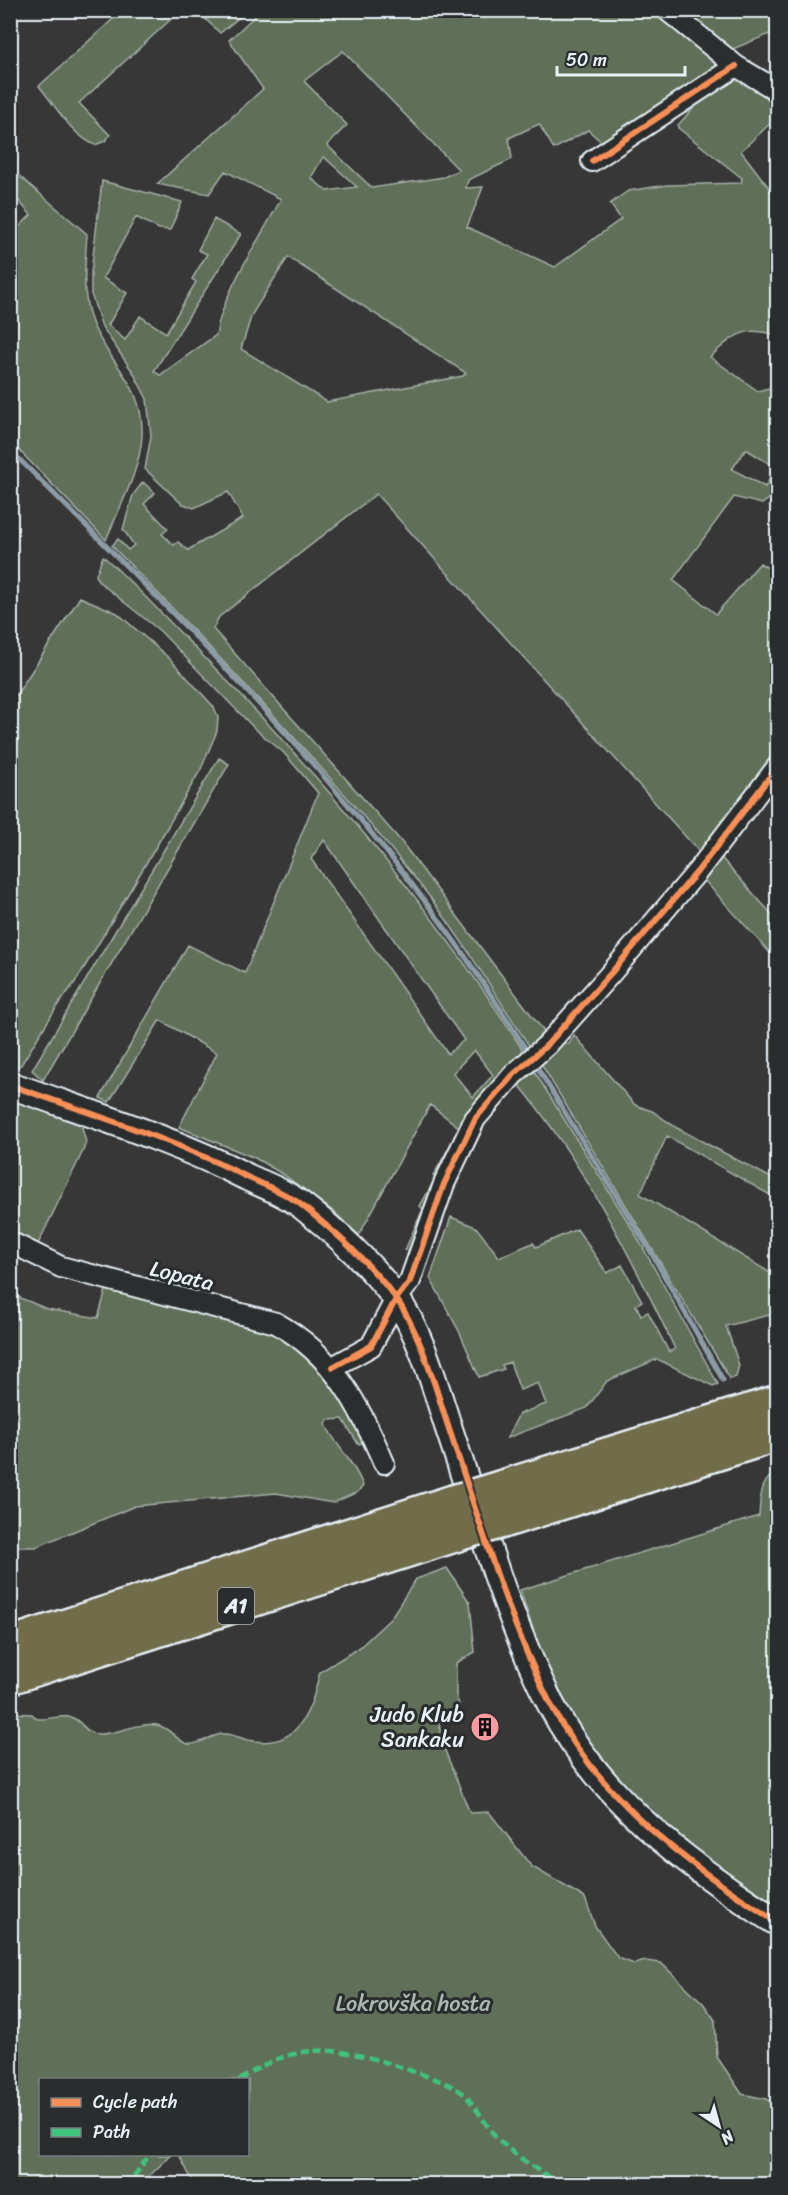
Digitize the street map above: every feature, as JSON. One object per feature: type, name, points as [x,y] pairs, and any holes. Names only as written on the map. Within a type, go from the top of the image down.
[{"type":"highway","name":"A1","points":[[10,1644],[453,1502],[777,1402]]},
{"type":"highway","name":"A1","points":[[10,1677],[777,1434]]},
{"type":"street","points":[[667,10],[736,66],[777,91]]},
{"type":"street","points":[[592,161],[736,66]]},
{"type":"street","points":[[333,1368],[371,1346],[396,1299],[410,1281],[444,1184],[475,1119],[513,1075],[547,1045],[697,872],[777,766]]},
{"type":"street","points":[[10,1085],[92,1112],[198,1152],[302,1205],[348,1244],[396,1299],[412,1330],[435,1388],[514,1621],[550,1703],[564,1728],[587,1762],[640,1822],[716,1883],[777,1923]]},
{"type":"street","name":"Lopata","points":[[10,1242],[61,1267],[276,1323],[300,1336],[333,1368],[384,1463]]},
{"type":"green space","points":[[122,11],[180,11],[79,103],[110,135],[105,141],[95,145],[71,127],[39,86]]},
{"type":"green space","points":[[197,11],[247,11],[220,33]]},
{"type":"green space","points":[[260,11],[656,11],[716,58],[716,69],[605,145],[588,130],[554,149],[539,124],[509,138],[512,159],[468,180],[466,188],[483,187],[467,227],[555,267],[621,219],[610,204],[628,191],[667,185],[741,183],[742,178],[678,128],[678,125],[716,83],[736,75],[764,95],[777,110],[777,117],[741,151],[777,198],[778,283],[775,288],[777,289],[777,336],[756,331],[740,334],[710,357],[758,391],[768,388],[777,393],[777,493],[762,504],[734,497],[673,580],[716,614],[760,563],[777,574],[777,757],[704,857],[376,494],[219,617],[213,629],[400,840],[545,1033],[530,1047],[447,921],[382,838],[269,711],[112,546],[118,539],[128,550],[134,545],[123,529],[133,495],[143,482],[155,493],[144,504],[168,529],[162,534],[174,545],[178,542],[188,550],[243,518],[228,492],[194,508],[181,503],[145,469],[151,436],[147,399],[133,372],[102,327],[91,294],[91,273],[102,181],[182,202],[170,230],[159,229],[136,217],[103,278],[127,293],[108,325],[125,340],[140,316],[166,333],[196,282],[192,279],[207,254],[198,250],[214,219],[241,234],[154,371],[160,375],[216,335],[234,283],[281,199],[225,171],[209,194],[157,184],[263,89],[229,40]],"holes":[[[343,51],[459,170],[444,177],[372,188],[327,145],[347,125],[304,81]],[[324,157],[357,187],[327,191],[311,178]],[[288,257],[466,373],[463,376],[327,402],[241,349],[252,314]],[[746,449],[776,468],[765,487],[732,469]]]},
{"type":"green space","points":[[677,11],[777,11],[777,31],[728,51]]},
{"type":"green space","points":[[11,169],[87,234],[85,280],[89,314],[100,340],[125,376],[138,402],[142,436],[137,463],[106,540],[11,442],[11,235],[31,215],[11,192]]},
{"type":"green space","points":[[103,556],[209,662],[294,753],[376,847],[414,896],[488,997],[522,1049],[524,1055],[487,1094],[414,1252],[405,1250],[423,1209],[420,1206],[436,1177],[433,1176],[460,1128],[430,1105],[359,1235],[333,1211],[284,1175],[255,1158],[179,1127],[217,1053],[160,1020],[109,1102],[100,1098],[188,945],[245,973],[318,793],[284,753],[254,728],[160,631],[98,581],[96,575]],"holes":[[[324,840],[464,1040],[448,1054],[311,859]],[[474,1050],[493,1075],[473,1097],[453,1073]]]},
{"type":"green space","points":[[80,597],[117,613],[170,659],[214,707],[218,717],[217,731],[201,769],[78,978],[56,1008],[21,1065],[13,1069],[11,703]]},
{"type":"green space","points":[[219,758],[229,764],[43,1080],[32,1070]]},
{"type":"green space","points":[[716,852],[777,920],[777,948],[771,954],[704,880],[618,977]]},
{"type":"green space","points":[[574,1035],[635,1105],[652,1111],[677,1128],[777,1181],[777,1199],[667,1136],[640,1194],[777,1277],[777,1313],[726,1326],[739,1365],[736,1377],[730,1379],[540,1062],[561,1042],[569,1044]]},
{"type":"green space","points":[[533,1069],[636,1235],[718,1384],[713,1386],[657,1359],[607,1381],[587,1408],[507,1438],[519,1414],[546,1404],[538,1383],[520,1390],[510,1362],[502,1365],[504,1369],[479,1377],[460,1333],[430,1278],[451,1217],[476,1227],[499,1257],[533,1243],[536,1247],[577,1229],[607,1273],[622,1265],[642,1301],[636,1305],[641,1315],[648,1312],[669,1352],[675,1349],[623,1245],[584,1176],[540,1111],[516,1081]]},
{"type":"green space","points":[[10,1098],[86,1124],[82,1128],[86,1142],[83,1151],[37,1246],[11,1229]]},
{"type":"green space","points":[[106,1290],[207,1310],[260,1326],[298,1346],[328,1378],[368,1442],[358,1444],[343,1419],[328,1420],[326,1425],[363,1486],[358,1492],[333,1503],[276,1493],[135,1506],[36,1547],[11,1547],[11,1294],[47,1309],[98,1318]]},
{"type":"green space","points":[[772,1475],[778,1484],[777,1904],[681,1838],[624,1785],[598,1755],[576,1723],[557,1689],[520,1590],[759,1516],[763,1488]]},
{"type":"green space","name":"Lokrovška hosta","points":[[447,1568],[470,1603],[475,1652],[456,1663],[456,1694],[459,1705],[439,1722],[442,1743],[470,1813],[489,1812],[531,1866],[585,1898],[595,1926],[618,1958],[634,1964],[646,1961],[661,1963],[703,2003],[715,2020],[717,2057],[742,2094],[766,2099],[777,2106],[777,2184],[260,2184],[254,2174],[237,2184],[194,2184],[180,2156],[249,2156],[249,2078],[39,2078],[39,2156],[170,2156],[141,2184],[11,2184],[11,1713],[32,1714],[37,1719],[69,1717],[90,1732],[99,1734],[142,1725],[157,1725],[188,1744],[222,1734],[265,1742],[280,1739],[291,1733],[307,1713],[320,1672],[360,1647],[390,1619],[416,1579]]},
{"type":"waterway","points":[[10,450],[227,670],[331,785],[441,922],[529,1054]]},
{"type":"waterway","points":[[534,1062],[652,1254],[723,1380]]},
{"type":"marked path","points":[[243,2078],[262,2066],[303,2052],[343,2052],[386,2062],[448,2084],[460,2091],[504,2145],[559,2184]]},
{"type":"marked path","points":[[123,2184],[132,2179],[149,2156]]},
{"type":"cycle path","points":[[592,161],[736,66]]},
{"type":"cycle path","points":[[333,1367],[371,1346],[396,1299],[410,1281],[444,1184],[475,1119],[513,1075],[547,1045],[611,973],[697,872],[778,766]]},
{"type":"cycle path","points":[[10,1085],[160,1138],[285,1194],[329,1228],[375,1273],[404,1311],[419,1342],[482,1531],[520,1636],[550,1703],[571,1738],[594,1771],[649,1828],[712,1878],[778,1923]]},
{"type":"place","name":"Judo Klub Sankaku","points":[[485,1727]]}]
